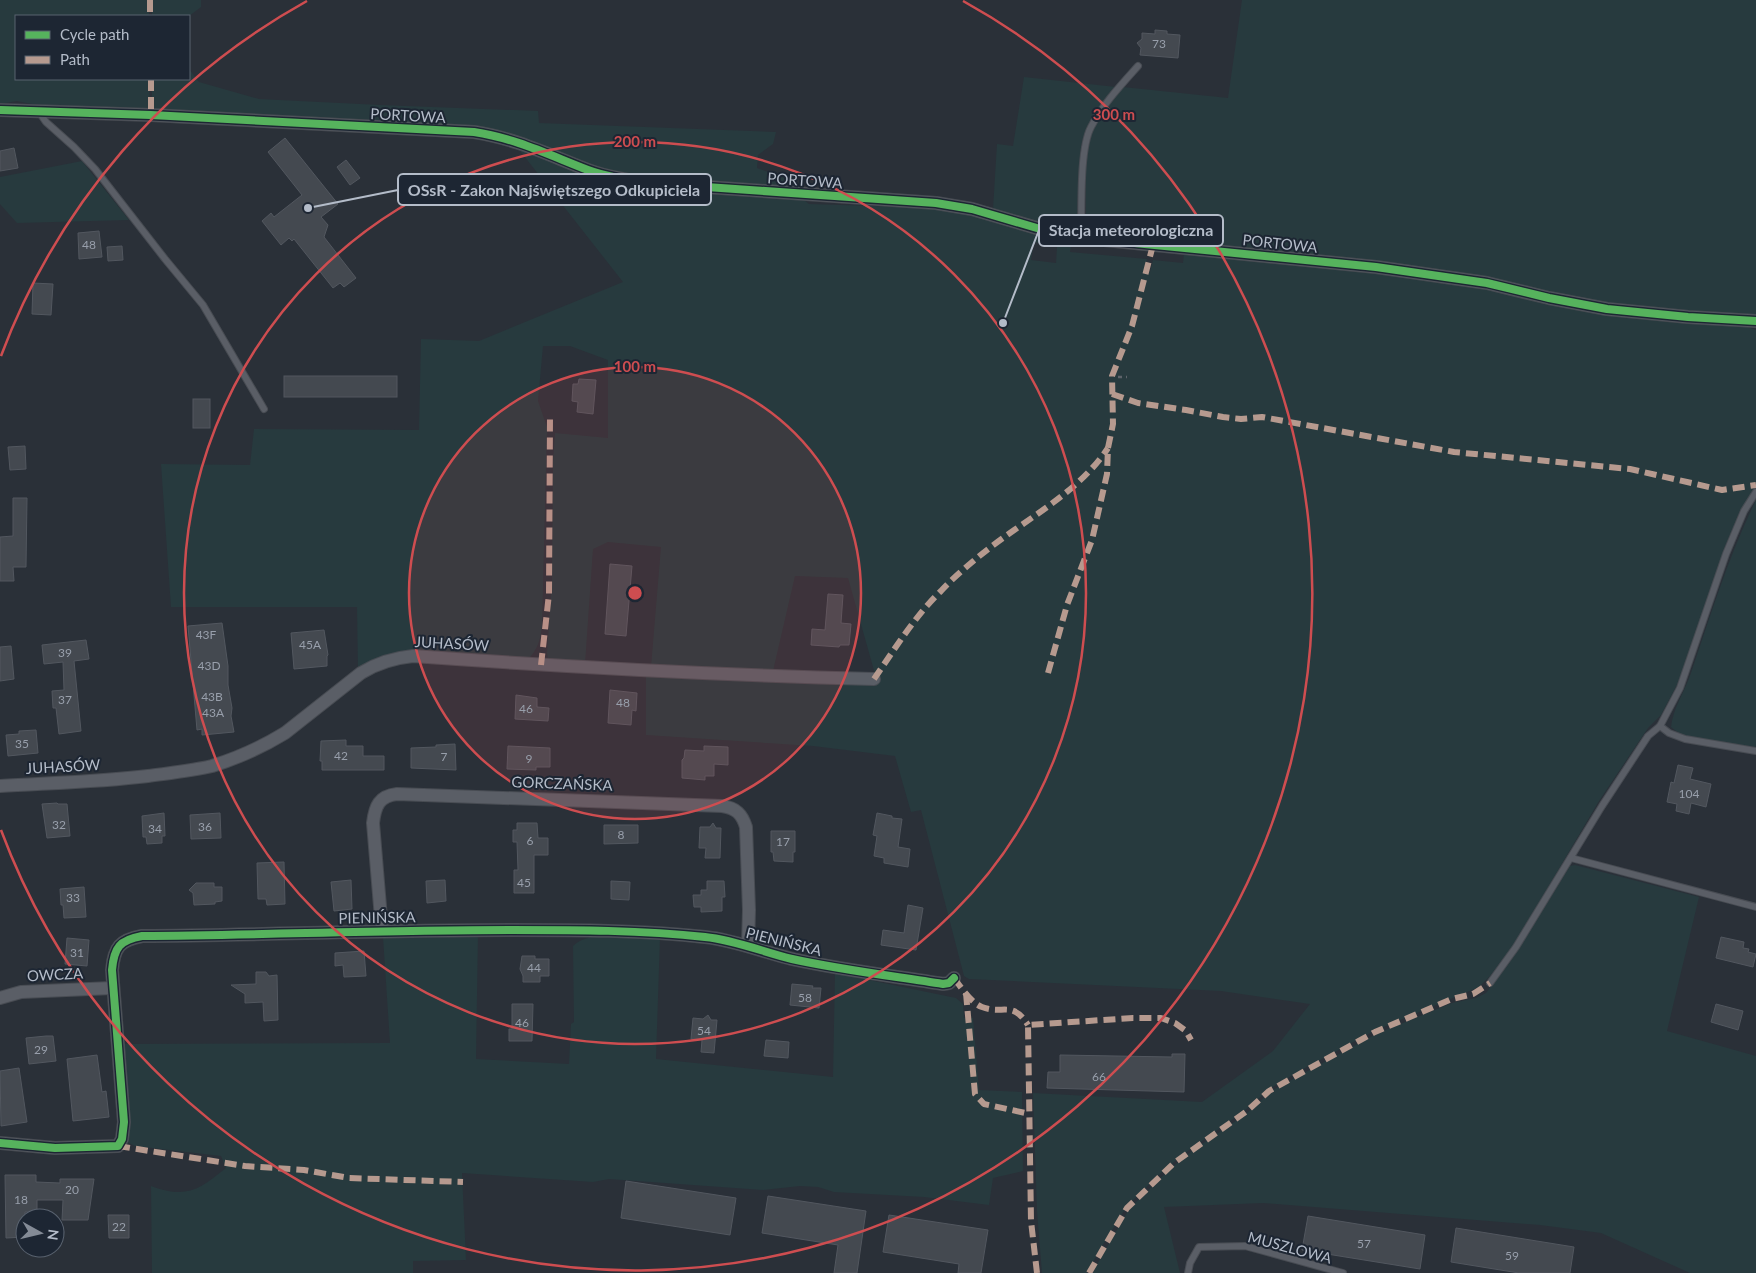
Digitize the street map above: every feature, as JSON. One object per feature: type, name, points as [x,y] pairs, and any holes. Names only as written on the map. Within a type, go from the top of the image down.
[{"type":"street","name":"PORTOWA","points":[[0,110],[151,115],[474,132],[518,142],[590,170],[623,179],[649,183],[936,203],[972,209],[1045,231],[1081,238],[1257,254],[1437,275],[1487,283],[1549,298],[1607,309],[1756,321]]},
{"type":"street","name":"JUHASÓW","points":[[0,786],[115,780],[189,771],[212,766],[237,758],[274,740],[374,665],[413,656],[562,667],[733,676],[874,679]]},
{"type":"street","name":"GORCZAŃSKA","points":[[382,930],[373,823],[374,812],[384,797],[397,794],[647,802],[722,806],[729,807],[742,815],[746,827],[749,910],[748,946]]},
{"type":"street","name":"PIENIŃSKA","points":[[0,1143],[55,1148],[118,1146],[122,1139],[124,1122],[112,970],[115,952],[126,940],[132,938],[382,930],[568,930],[666,933],[708,937],[748,946],[791,959],[837,968],[944,984],[954,978]]},
{"type":"street","name":"OWCZA","points":[[0,998],[21,992],[112,988]]},
{"type":"lane","points":[[1081,238],[1084,146],[1090,128],[1106,102],[1138,66]]},
{"type":"lane","points":[[38,111],[46,122],[95,169],[164,260],[203,305],[264,409]]},
{"type":"lane","points":[[1490,983],[1516,947],[1602,806],[1648,736],[1660,726],[1680,688],[1726,554],[1744,512],[1756,492]]},
{"type":"lane","points":[[1660,726],[1669,733],[1685,739],[1756,751]]},
{"type":"lane","points":[[1571,858],[1756,907]]},
{"type":"lane","name":"MUSZLOWA","points":[[1188,1273],[1190,1263],[1199,1247],[1245,1246],[1343,1273]]},
{"type":"path","points":[[1118,376],[1127,377]]},
{"type":"green space","points":[[0,0],[149,0],[149,15],[15,15],[15,80],[149,80],[150,110],[46,107],[17,101],[0,104]]},
{"type":"green space","points":[[151,0],[201,0],[201,7],[190,15],[152,15]]},
{"type":"green space","points":[[1242,0],[1756,0],[1756,317],[1608,305],[1183,243],[1094,233],[1088,227],[1086,218],[1086,165],[1090,140],[1101,116],[1123,87],[1228,98]]},
{"type":"green space","points":[[190,70],[199,82],[259,99],[538,111],[539,123],[776,132],[773,144],[758,155],[757,168],[795,182],[796,189],[650,178],[623,174],[590,165],[524,139],[152,110],[152,80],[190,80]]},
{"type":"green space","points":[[1024,77],[1116,87],[1095,115],[1083,139],[1079,165],[1077,221],[1072,227],[1063,230],[993,209],[997,144],[1013,146]]},
{"type":"green space","points":[[517,147],[620,184],[648,189],[803,199],[809,204],[936,208],[971,214],[1049,238],[1051,245],[1034,242],[1031,260],[1056,263],[1057,247],[1062,242],[1071,244],[1070,252],[1147,259],[1144,272],[1150,272],[1153,260],[1183,263],[1184,253],[1373,271],[1734,322],[1756,330],[1756,485],[1740,512],[1724,549],[1695,639],[1677,685],[1661,715],[1648,728],[1599,801],[1514,945],[1490,976],[1479,987],[1374,1031],[1271,1088],[1243,1112],[1163,1171],[1127,1206],[1087,1273],[1042,1273],[1037,1211],[1033,1093],[1202,1102],[1273,1051],[1310,1004],[1221,991],[969,979],[964,976],[921,810],[911,812],[895,756],[813,746],[646,735],[646,676],[876,685],[878,675],[875,674],[848,578],[795,576],[773,671],[651,667],[661,547],[608,542],[593,549],[585,664],[548,659],[555,433],[608,438],[608,360],[570,346],[543,346],[538,401],[547,427],[542,627],[538,645],[527,660],[413,652],[358,670],[357,607],[171,607],[161,464],[250,465],[254,429],[419,430],[421,339],[479,341],[623,282]]},
{"type":"green space","points":[[82,161],[129,220],[17,223],[0,204],[0,177]]},
{"type":"green space","points":[[1756,500],[1756,747],[1686,737],[1671,727],[1674,713],[1691,673],[1729,563]]},
{"type":"green space","points":[[1575,865],[1699,897],[1667,1031],[1756,1056],[1756,1273],[1690,1273],[1601,1233],[1540,1225],[1263,1203],[1164,1207],[1180,1273],[1092,1273],[1129,1209],[1171,1168],[1192,1151],[1246,1114],[1271,1091],[1376,1034],[1452,1003],[1476,998],[1486,993],[1510,962],[1570,866]]},
{"type":"green space","points":[[478,933],[476,1059],[569,1064],[571,1024],[574,1022],[573,946],[590,937],[601,935],[660,937],[656,1059],[833,1077],[835,973],[956,998],[963,1004],[964,1018],[973,1018],[979,1090],[1022,1092],[1023,1171],[993,1178],[989,1205],[924,1197],[834,1192],[818,1187],[800,1186],[763,1190],[609,1179],[593,1182],[462,1173],[466,1260],[413,1261],[413,1273],[152,1273],[151,1186],[174,1192],[192,1190],[208,1182],[226,1168],[221,1156],[135,1146],[127,1142],[124,1044],[390,1043],[383,937]]},
{"type":"building","points":[[1155,30],[1167,31],[1167,34],[1180,35],[1178,58],[1140,55],[1141,48],[1137,43],[1142,39],[1142,33],[1155,34]]},
{"type":"building","points":[[285,138],[338,204],[321,217],[328,225],[324,237],[356,278],[344,287],[340,283],[333,288],[294,239],[292,241],[289,238],[281,245],[262,221],[271,213],[274,217],[302,195],[268,152]]},
{"type":"building","points":[[14,148],[18,168],[0,171],[0,151]]},
{"type":"building","points":[[346,160],[360,178],[350,185],[337,167]]},
{"type":"building","points":[[99,231],[102,257],[79,259],[78,233]]},
{"type":"building","points":[[122,246],[123,260],[108,261],[107,247]]},
{"type":"building","points":[[33,283],[53,284],[51,315],[32,314]]},
{"type":"building","points":[[284,376],[397,376],[397,397],[284,397]]},
{"type":"building","points":[[579,379],[596,380],[593,414],[577,412],[578,402],[572,401],[573,384],[578,384]]},
{"type":"building","points":[[193,399],[210,399],[210,428],[193,428]]},
{"type":"building","points":[[25,446],[26,469],[10,470],[8,447]]},
{"type":"building","points":[[13,498],[27,498],[26,567],[13,567],[14,581],[0,581],[0,537],[13,536]]},
{"type":"building","points":[[610,564],[632,566],[626,636],[605,634]]},
{"type":"building","points":[[828,594],[843,595],[841,623],[851,624],[849,645],[840,645],[839,647],[811,645],[812,629],[825,630]]},
{"type":"building","points":[[222,623],[234,732],[202,735],[202,729],[197,730],[188,626]]},
{"type":"building","points":[[324,630],[328,655],[327,666],[294,669],[291,633]]},
{"type":"building","points":[[86,640],[89,659],[74,661],[81,731],[59,734],[56,708],[53,708],[52,691],[64,690],[63,662],[44,664],[42,645]]},
{"type":"building","points":[[11,646],[14,679],[0,681],[0,647]]},
{"type":"building","points":[[610,690],[637,693],[636,711],[632,710],[631,725],[608,723]]},
{"type":"building","points":[[516,695],[537,698],[537,707],[549,708],[548,721],[515,719]]},
{"type":"building","points":[[36,730],[38,753],[8,756],[6,735],[19,734],[19,731]]},
{"type":"building","points":[[346,740],[346,746],[363,746],[363,756],[384,756],[384,770],[322,770],[322,761],[320,761],[321,741]]},
{"type":"building","points":[[455,744],[456,770],[411,768],[411,748]]},
{"type":"building","points":[[508,746],[550,748],[550,767],[536,767],[536,770],[507,769]]},
{"type":"building","points":[[704,746],[728,747],[728,765],[714,764],[714,776],[705,776],[705,780],[682,778],[682,760],[685,750],[704,751]]},
{"type":"building","points":[[1678,765],[1693,768],[1690,779],[1711,784],[1706,807],[1691,803],[1689,814],[1676,811],[1677,804],[1667,802],[1671,782],[1674,783]]},
{"type":"building","points":[[42,804],[67,804],[70,836],[47,838]]},
{"type":"building","points":[[164,813],[165,836],[162,836],[162,843],[147,844],[146,837],[143,837],[142,816]]},
{"type":"building","points":[[220,813],[221,838],[191,839],[190,815]]},
{"type":"building","points":[[877,813],[902,819],[898,847],[910,849],[908,867],[884,863],[884,858],[874,856],[877,836],[873,835]]},
{"type":"building","points":[[517,823],[537,823],[538,838],[548,838],[548,855],[534,855],[534,893],[514,893],[514,870],[518,870],[517,842],[513,842],[513,830],[517,830]]},
{"type":"building","points":[[713,823],[716,828],[721,828],[720,858],[705,858],[706,848],[699,848],[700,827],[710,827]]},
{"type":"building","points":[[604,825],[638,825],[638,843],[604,844]]},
{"type":"building","points":[[771,831],[795,831],[793,862],[774,861],[773,852],[771,852]]},
{"type":"building","points":[[284,862],[285,904],[267,905],[266,899],[258,899],[257,863]]},
{"type":"building","points":[[351,880],[352,909],[334,911],[331,882]]},
{"type":"building","points":[[445,880],[446,901],[427,903],[426,881]]},
{"type":"building","points":[[611,881],[630,882],[629,900],[611,899]]},
{"type":"building","points":[[707,881],[724,881],[725,897],[722,897],[722,911],[701,912],[701,907],[694,907],[693,895],[701,895],[701,890],[707,890]]},
{"type":"building","points":[[196,883],[214,883],[214,887],[222,887],[222,901],[215,902],[215,904],[194,905],[193,893],[189,890]]},
{"type":"building","points":[[84,887],[86,917],[64,918],[60,889]]},
{"type":"building","points":[[908,905],[923,908],[916,950],[881,945],[883,930],[904,933]]},
{"type":"building","points":[[1721,937],[1744,942],[1743,948],[1749,949],[1748,952],[1756,954],[1753,967],[1716,958]]},
{"type":"building","points":[[67,938],[89,940],[87,966],[65,964]]},
{"type":"building","points":[[364,951],[366,976],[344,977],[343,965],[335,966],[335,953]]},
{"type":"building","points":[[522,956],[535,956],[535,959],[549,959],[549,976],[540,976],[540,982],[523,982],[520,969]]},
{"type":"building","points":[[256,972],[266,972],[269,976],[277,975],[278,1020],[264,1021],[263,1002],[245,1003],[245,994],[231,985],[256,984]]},
{"type":"building","points":[[792,984],[821,988],[819,1008],[790,1005]]},
{"type":"building","points":[[512,1004],[533,1004],[532,1041],[509,1041],[509,1029],[512,1029]]},
{"type":"building","points":[[1716,1004],[1743,1011],[1738,1030],[1711,1022]]},
{"type":"building","points":[[708,1015],[711,1020],[717,1020],[714,1053],[701,1052],[702,1040],[691,1039],[693,1018],[703,1019]]},
{"type":"building","points":[[53,1036],[56,1061],[29,1064],[26,1038]]},
{"type":"building","points":[[766,1040],[789,1042],[788,1058],[764,1056]]},
{"type":"building","points":[[1172,1054],[1185,1054],[1184,1092],[1047,1088],[1048,1072],[1060,1072],[1060,1055],[1172,1057]]},
{"type":"building","points":[[97,1055],[102,1092],[106,1091],[109,1117],[73,1121],[67,1059]]},
{"type":"building","points":[[19,1068],[27,1122],[1,1126],[0,1071]]},
{"type":"building","points":[[5,1175],[36,1175],[36,1182],[60,1183],[60,1179],[94,1179],[88,1220],[65,1220],[63,1200],[37,1200],[37,1208],[15,1208],[15,1238],[6,1238]]},
{"type":"building","points":[[626,1181],[736,1198],[730,1235],[621,1218]]},
{"type":"building","points":[[768,1196],[866,1211],[857,1273],[834,1273],[838,1245],[762,1233]]},
{"type":"building","points":[[108,1215],[129,1215],[129,1238],[109,1238]]},
{"type":"building","points":[[889,1215],[988,1230],[981,1273],[958,1273],[959,1264],[883,1252]]},
{"type":"building","points":[[1308,1216],[1425,1235],[1420,1269],[1302,1250]]},
{"type":"building","points":[[1456,1228],[1574,1247],[1570,1273],[1519,1273],[1451,1262]]},
{"type":"marked path","points":[[150,0],[150,15]]},
{"type":"marked path","points":[[151,80],[151,115]]},
{"type":"marked path","points":[[1048,673],[1067,605],[1092,540],[1107,474],[1108,448],[1113,424],[1112,376],[1132,326],[1153,245]]},
{"type":"marked path","points":[[1112,394],[1138,403],[1223,417],[1241,419],[1262,417],[1454,452],[1630,469],[1722,490],[1756,485]]},
{"type":"marked path","points":[[541,665],[549,594],[550,417]]},
{"type":"marked path","points":[[874,679],[914,622],[950,582],[994,545],[1064,494],[1095,465],[1108,448]]},
{"type":"marked path","points":[[954,978],[966,994],[978,1005],[989,1009],[1012,1010],[1022,1017],[1028,1025]]},
{"type":"marked path","points":[[1089,1273],[1127,1208],[1174,1163],[1247,1111],[1269,1091],[1375,1032],[1452,999],[1473,994],[1490,983]]},
{"type":"marked path","points":[[966,993],[975,1094],[984,1104],[1030,1114]]},
{"type":"marked path","points":[[1037,1273],[1031,1221],[1028,1025],[1161,1018],[1175,1023],[1186,1031],[1191,1040]]},
{"type":"marked path","points":[[118,1146],[245,1166],[304,1170],[349,1178],[463,1182]]},
{"type":"cycle path","points":[[0,110],[151,115],[474,132],[504,138],[595,172],[641,182],[936,203],[972,209],[1064,236],[1376,267],[1487,283],[1549,298],[1607,309],[1756,321]]},
{"type":"cycle path","points":[[0,1143],[55,1148],[118,1146],[122,1139],[124,1122],[112,970],[114,956],[123,942],[142,936],[465,930],[584,930],[657,933],[738,943],[792,959],[868,973],[943,984],[949,983],[954,978]]},
{"type":"place","name":"OSsR - Zakon Najświętszego Odkupiciela","points":[[308,208]]},
{"type":"place","name":"Stacja meteorologiczna","points":[[1003,323]]}]
